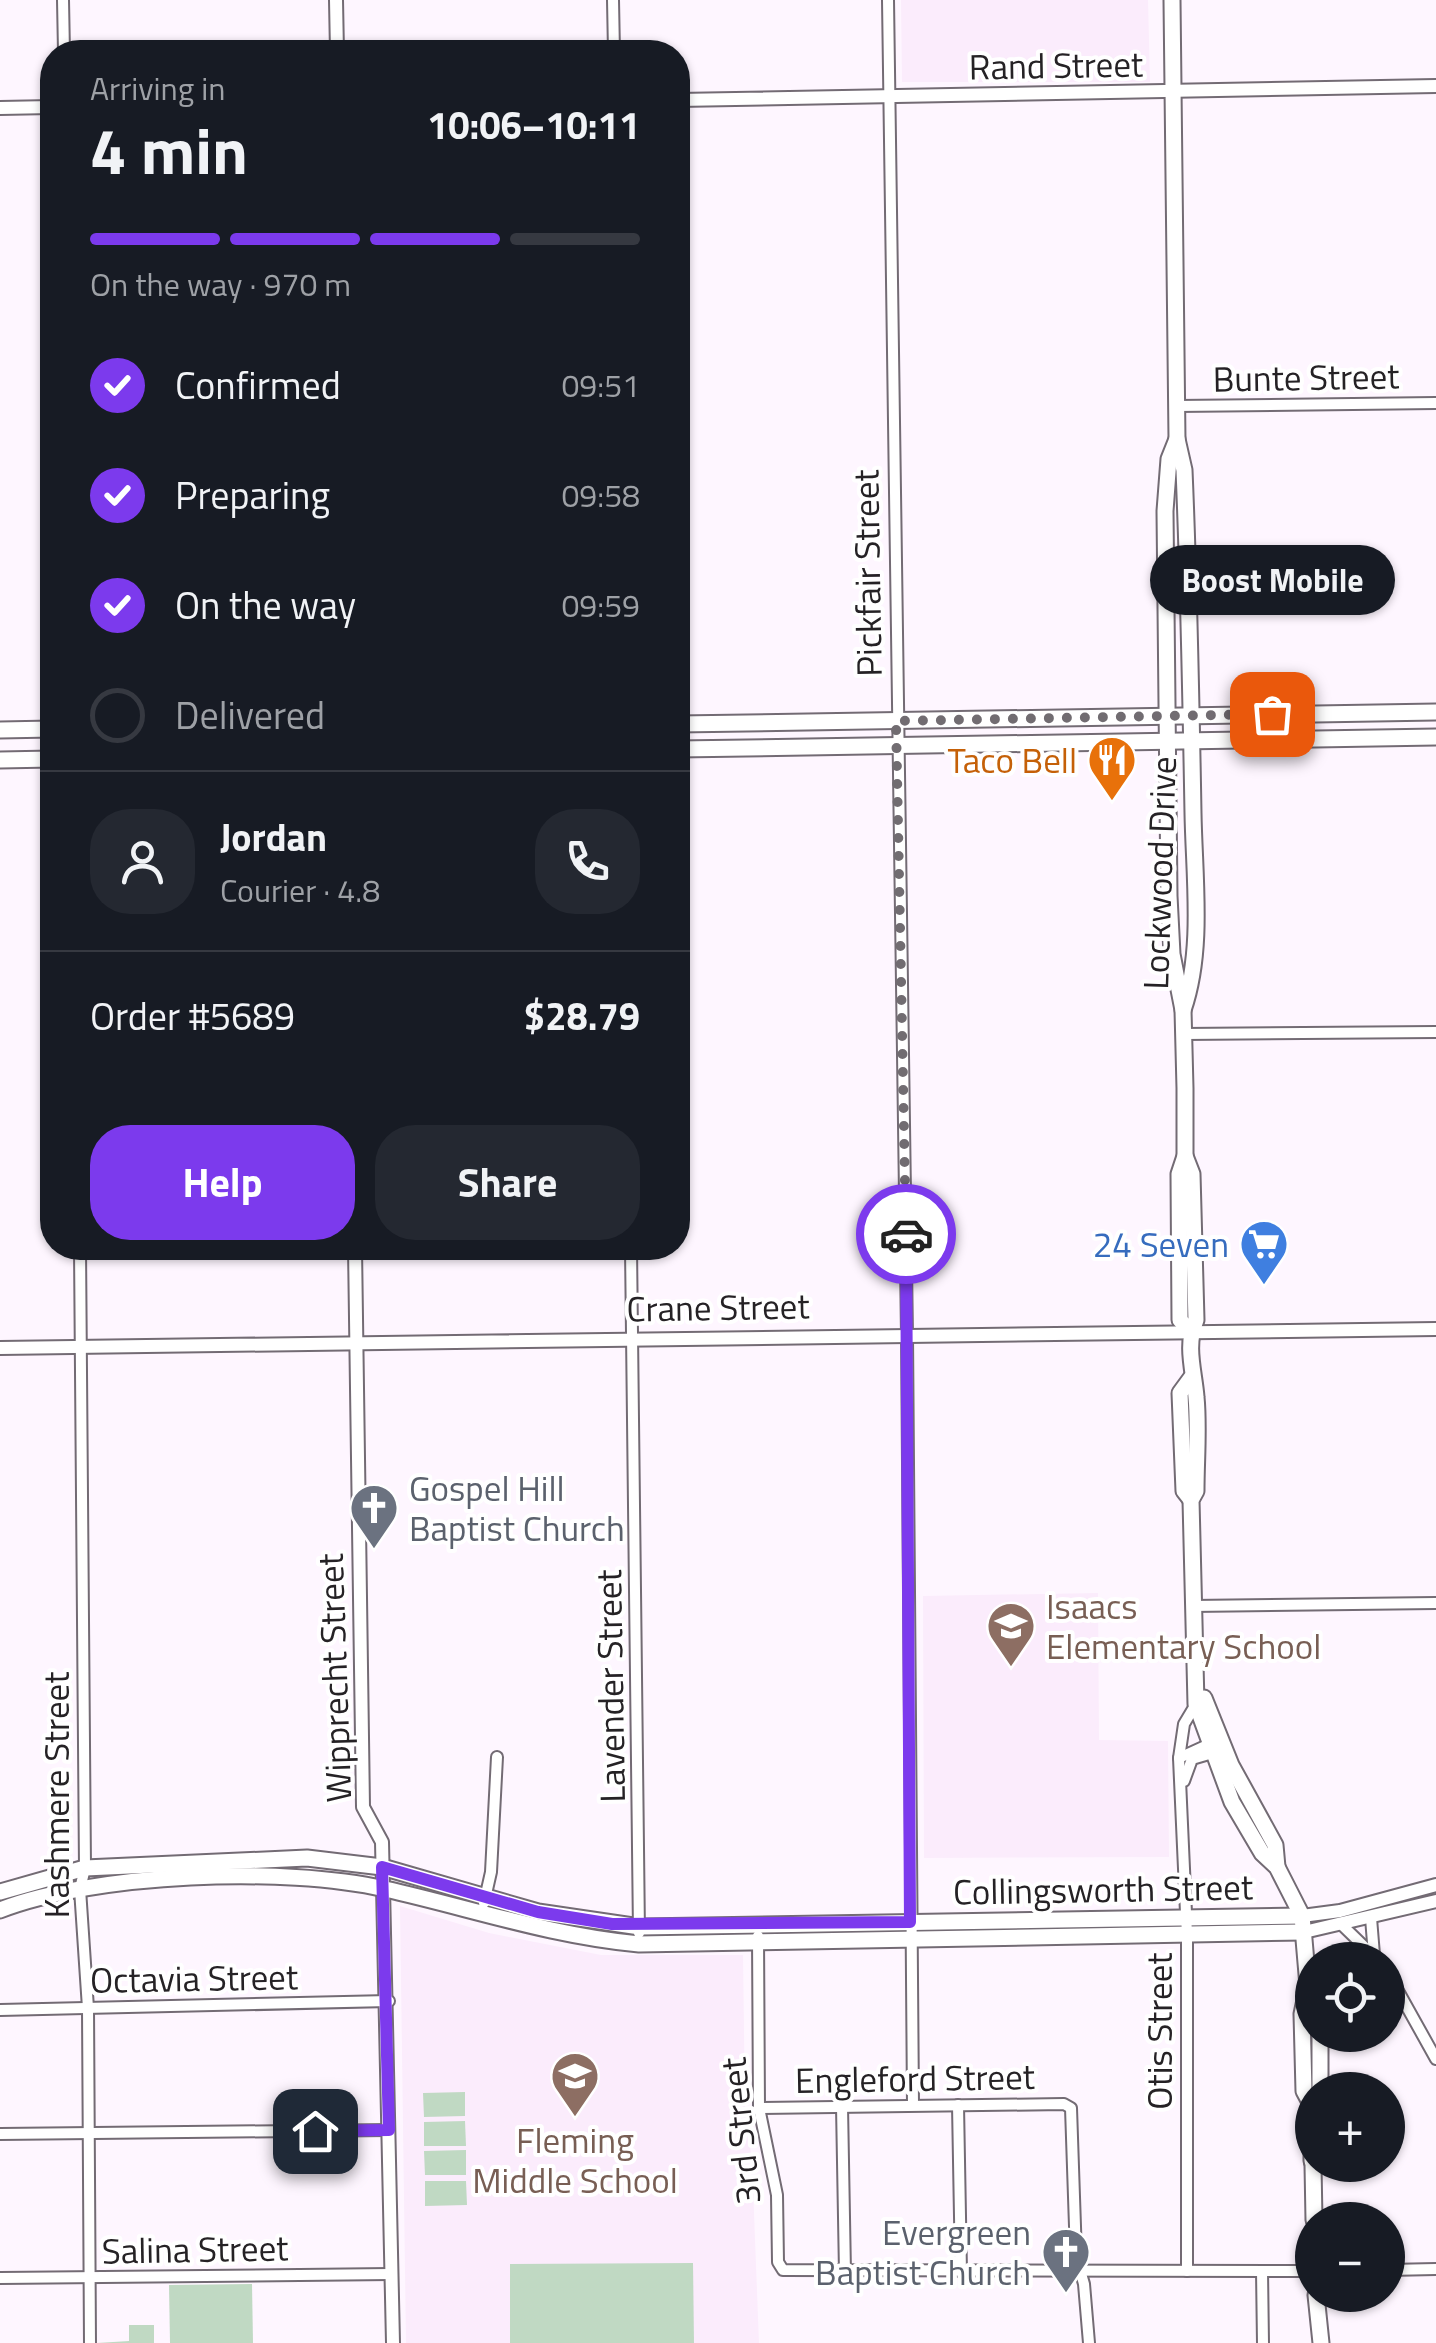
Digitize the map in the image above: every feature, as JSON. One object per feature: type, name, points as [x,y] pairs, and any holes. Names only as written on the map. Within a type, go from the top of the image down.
[{"type":"main road","name":"Lockwood Drive","points":[[1172,0],[1177,406],[1165,544],[1169,896],[1172,954],[1183,1010],[1185,1156],[1192,1174],[1196,1320],[1191,1332],[1190,1378],[1180,1393],[1184,1492],[1190,1500],[1196,1704],[1216,1746],[1275,1845],[1278,1867],[1303,1924],[1305,1942]]},
{"type":"main road","name":"Lockwood Drive","points":[[1176,439],[1184,470],[1194,714],[1195,900],[1191,987],[1183,1010]]},
{"type":"main road","points":[[1165,544],[1188,543]]},
{"type":"main road","points":[[1396,712],[1396,737]]},
{"type":"main road","points":[[690,724],[1436,712]]},
{"type":"main road","points":[[759,722],[759,748]]},
{"type":"main road","points":[[0,730],[40,729]]},
{"type":"main road","points":[[690,749],[1436,737]]},
{"type":"main road","points":[[0,760],[40,759]]},
{"type":"main road","points":[[1169,896],[1195,900]]},
{"type":"main road","name":"Lockwood Drive","points":[[1197,1680],[1216,1746]]},
{"type":"main road","name":"Collingsworth Street","points":[[0,1892],[85,1868],[307,1858],[382,1867],[483,1905]]},
{"type":"main road","name":"Collingsworth Street","points":[[0,1910],[80,1889],[307,1875],[584,1922],[639,1936],[910,1931],[1186,1918],[1303,1924]]},
{"type":"main road","name":"Collingsworth Street","points":[[910,1931],[1186,1935],[1303,1924]]},
{"type":"main road","points":[[1318,2312],[1321,2343]]},
{"type":"street","points":[[64,0],[64,40]]},
{"type":"street","points":[[336,0],[338,40]]},
{"type":"street","points":[[613,0],[614,40]]},
{"type":"street","name":"Pickfair Street","points":[[888,0],[907,1335],[913,2105]]},
{"type":"street","name":"Rand Street","points":[[690,100],[1436,86]]},
{"type":"street","points":[[0,108],[40,108]]},
{"type":"street","name":"Bunte Street","points":[[1177,406],[1436,403]]},
{"type":"street","points":[[1184,1034],[1436,1032]]},
{"type":"street","name":"Kashmere Street","points":[[80,1260],[85,1868],[80,1889],[88,2008],[90,2343]]},
{"type":"street","name":"Wipprecht Street","points":[[356,1260],[363,1807],[382,1842],[389,2001],[393,2343]]},
{"type":"street","name":"Lavender Street","points":[[631,1260],[639,1936]]},
{"type":"street","name":"Crane Street","points":[[0,1348],[1436,1329]]},
{"type":"street","points":[[1191,1606],[1436,1604]]},
{"type":"street","name":"Otis Street","points":[[1187,2271],[1186,1918],[1178,1758],[1184,1724],[1196,1704]]},
{"type":"street","points":[[1178,1758],[1216,1746]]},
{"type":"street","points":[[1182,1792],[1192,1759],[1216,1746]]},
{"type":"street","points":[[483,1905],[492,1872],[496,1758]]},
{"type":"street","name":"Collingsworth Street","points":[[1303,1924],[1340,1910],[1436,1885]]},
{"type":"street","name":"Collingsworth Street","points":[[1303,1924],[1344,1926],[1436,1901]]},
{"type":"street","points":[[1371,1918],[1374,1942]]},
{"type":"street","points":[[1344,1926],[1360,1942]]},
{"type":"street","name":"3rd Street","points":[[758,1934],[759,2108],[772,2157],[778,2262],[783,2270],[845,2273]]},
{"type":"street","name":"Octavia Street","points":[[0,2010],[389,2001]]},
{"type":"street","points":[[1405,2003],[1436,2059]]},
{"type":"street","name":"Engleford Street","points":[[759,2108],[1064,2104],[1071,2108],[1080,2270]]},
{"type":"street","points":[[958,2105],[961,2272]]},
{"type":"street","points":[[842,2106],[845,2273],[1295,2271]]},
{"type":"street","points":[[0,2134],[389,2130]]},
{"type":"street","points":[[1405,2270],[1436,2269]]},
{"type":"street","points":[[1080,2270],[1089,2343]]},
{"type":"street","points":[[1262,2271],[1262,2343]]},
{"type":"street","name":"Salina Street","points":[[0,2278],[391,2274]]},
{"type":"shaded area","points":[[901,0],[1148,0],[1150,82],[902,82]]},
{"type":"shaded area","name":"Isaacs Elementary School","points":[[1098,1593],[1099,1740],[1168,1741],[1169,1857],[924,1858],[923,1596]]},
{"type":"shaded area","name":"Fleming Middle School","points":[[400,1906],[489,1933],[601,1955],[743,1955],[745,2108],[752,2161],[759,2343],[406,2343]]},
{"type":"green space","points":[[465,2092],[465,2116],[424,2117],[423,2093]]},
{"type":"green space","points":[[465,2121],[466,2146],[424,2146],[424,2122]]},
{"type":"green space","points":[[466,2150],[466,2175],[425,2175],[424,2151]]},
{"type":"green space","points":[[425,2181],[466,2181],[467,2205],[425,2206]]},
{"type":"green space","points":[[693,2263],[694,2343],[510,2343],[510,2264]]},
{"type":"green space","points":[[252,2284],[253,2343],[170,2343],[169,2285]]},
{"type":"green space","points":[[129,2325],[154,2325],[154,2343],[97,2343],[129,2341]]},
{"type":"way so far","points":[[906,1234],[896,721],[1272,714]]},
{"type":"place","name":"Boost Mobile","points":[[1272,714]]},
{"type":"place","name":"Taco Bell","points":[[1112,802]]},
{"type":"place","name":"24 Seven","points":[[1264,1286]]},
{"type":"place","name":"Gospel Hill Baptist Church","points":[[374,1550]]},
{"type":"place","name":"Isaacs Elementary School","points":[[1011,1668]]},
{"type":"place","name":"Fleming Middle School","points":[[575,2118]]},
{"type":"place","name":"Evergreen Baptist Church","points":[[1066,2294]]},
{"type":"route","points":[[315,2131],[389,2130],[389,2001],[382,1867],[584,1922],[640,1927],[910,1922],[906,1234]]}]
